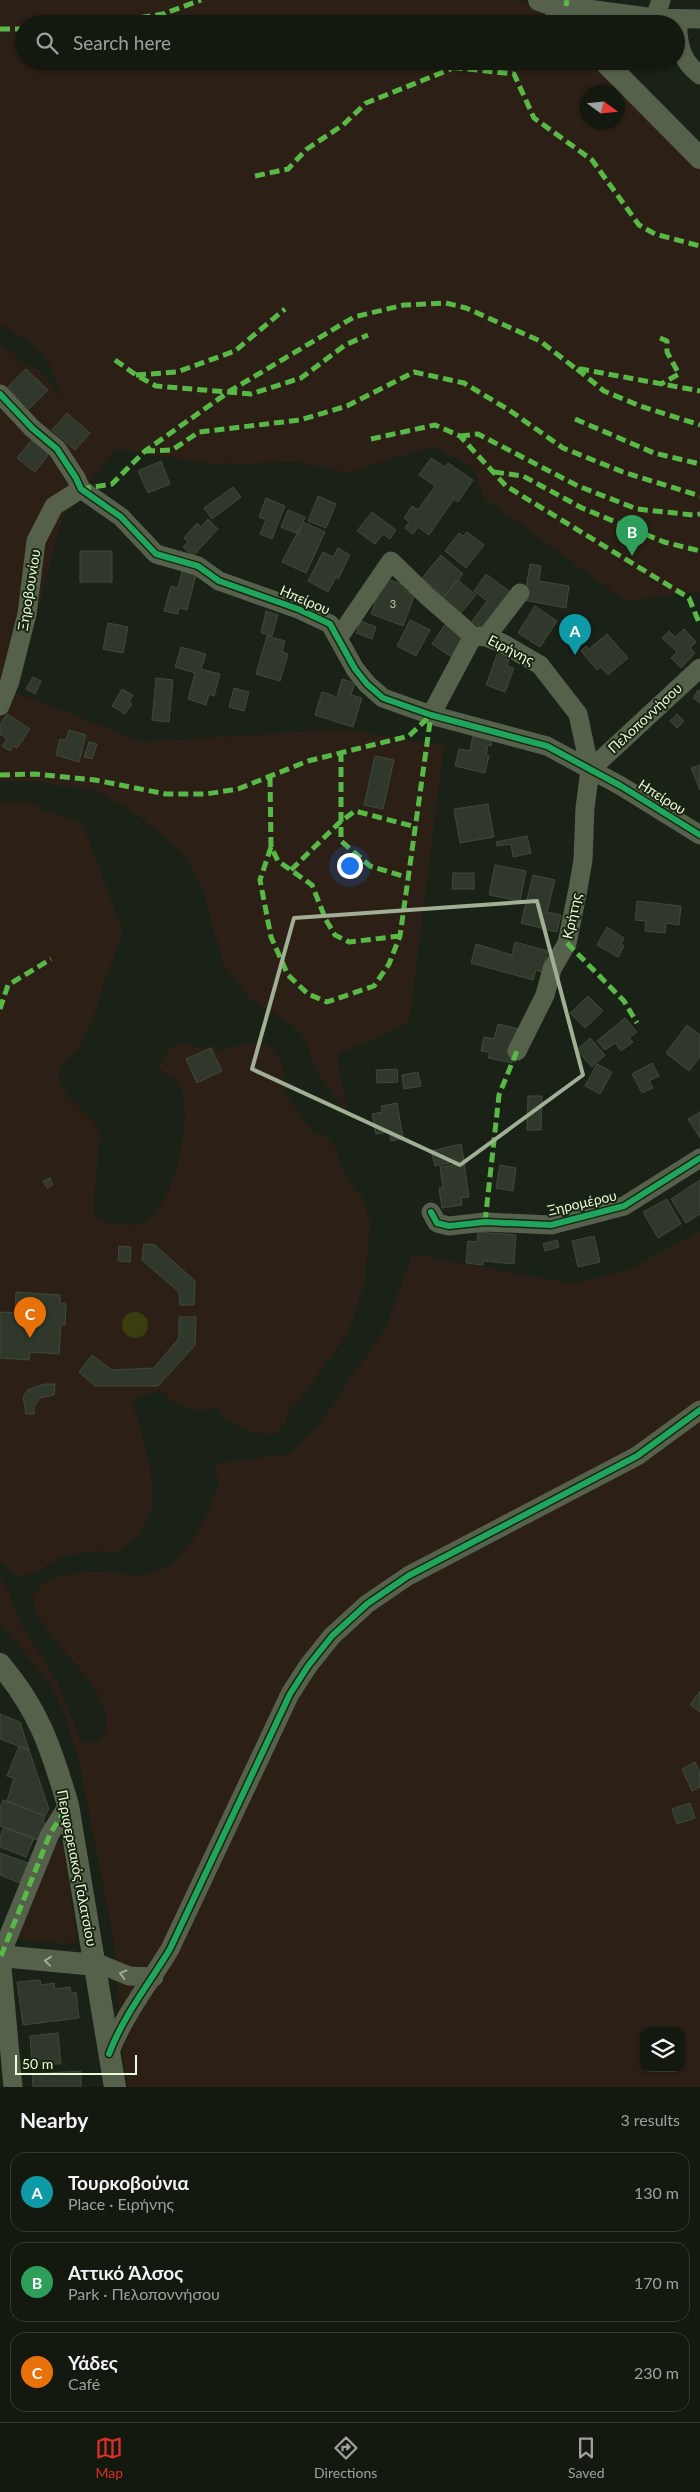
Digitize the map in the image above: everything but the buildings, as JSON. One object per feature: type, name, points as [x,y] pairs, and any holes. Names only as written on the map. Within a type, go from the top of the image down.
[{"type":"street","points":[[656,15],[661,0]]},
{"type":"street","points":[[546,1],[636,15]]},
{"type":"street","points":[[546,1],[560,15]]},
{"type":"street","points":[[685,20],[700,19]]},
{"type":"street","points":[[685,58],[690,68],[700,75]]},
{"type":"street","points":[[613,70],[700,158]]},
{"type":"street","name":"Ηπείρου","points":[[0,394],[32,428],[58,449],[76,478],[80,489],[121,517],[156,554],[198,566],[219,582],[298,609],[330,624],[339,637],[355,669],[367,684],[383,698],[431,715],[547,746],[700,835]]},
{"type":"street","name":"Ξηροβουνίου","points":[[0,706],[10,681],[27,614],[36,541],[54,506],[80,489]]},
{"type":"street","name":"Ειρήνης","points":[[339,637],[392,561],[427,596],[480,636],[502,643],[540,665],[578,714],[590,770]]},
{"type":"street","points":[[431,715],[480,636],[520,593]]},
{"type":"street","name":"Πελοποννήσου","points":[[590,770],[700,668]]},
{"type":"street","name":"Κρήτης","points":[[517,1052],[545,995],[552,969],[567,944],[583,860],[585,808],[590,770]]},
{"type":"street","name":"Ξηρομέρου","points":[[430,1212],[437,1223],[449,1226],[485,1222],[552,1225],[624,1206],[700,1158]]},
{"type":"street","points":[[109,2054],[126,2016],[154,1977],[170,1949],[290,1694],[308,1666],[332,1636],[367,1604],[408,1576],[637,1456],[700,1410]]},
{"type":"street","name":"Περιφερειακός Γαλατσίου","points":[[0,1664],[32,1708],[56,1765],[68,1805],[115,2087]]},
{"type":"street","points":[[12,2087],[0,1957],[50,1834],[68,1805]]},
{"type":"street","points":[[0,1957],[96,1964],[128,1976],[154,1977]]},
{"type":"highlighted area","points":[[537,901],[583,1075],[460,1165],[252,1069],[294,918]]},
{"type":"shaded area","points":[[0,0],[518,0],[542,8],[550,15],[15,15],[15,70],[604,70],[619,85],[580,85],[580,130],[625,130],[625,90],[700,164],[700,592],[626,601],[483,497],[474,469],[434,446],[346,473],[297,462],[214,464],[115,449],[62,519],[16,693],[143,742],[339,729],[444,745],[409,1023],[337,1055],[348,1117],[313,1064],[307,1044],[299,1032],[287,1021],[251,1000],[223,963],[202,887],[182,852],[138,815],[99,792],[36,781],[0,781],[0,346],[12,353],[22,363],[40,370],[61,398],[58,384],[48,362],[41,352],[24,338],[0,325]]},
{"type":"shaded area","points":[[0,801],[33,803],[44,811],[70,818],[80,823],[86,832],[123,932],[95,1013],[81,1045],[62,1065],[58,1078],[66,1094],[93,1121],[100,1134],[93,1211],[98,1218],[114,1224],[145,1223],[157,1211],[166,1196],[180,1155],[185,1113],[183,1096],[178,1084],[160,1069],[159,1064],[171,1048],[184,1043],[198,1048],[215,1046],[218,1051],[252,1042],[267,1045],[275,1052],[283,1064],[285,1093],[314,1134],[324,1134],[331,1141],[348,1181],[362,1195],[370,1222],[365,1281],[349,1331],[302,1397],[288,1411],[286,1422],[278,1432],[268,1435],[254,1432],[224,1420],[218,1409],[193,1410],[186,1408],[172,1401],[161,1389],[132,1400],[151,1468],[152,1510],[139,1535],[116,1553],[92,1552],[76,1554],[53,1562],[33,1573],[18,1577],[0,1559]]},
{"type":"shaded area","points":[[700,1232],[700,2087],[128,2087],[123,2060],[114,1942],[79,1761],[64,1712],[50,1684],[0,1622],[0,1576],[10,1594],[19,1621],[56,1680],[79,1736],[85,1743],[99,1741],[107,1729],[105,1710],[99,1696],[90,1683],[46,1628],[38,1614],[32,1598],[40,1586],[59,1576],[94,1572],[132,1575],[150,1574],[168,1566],[179,1557],[197,1533],[210,1505],[219,1480],[214,1470],[218,1463],[289,1454],[315,1429],[342,1393],[352,1374],[370,1353],[387,1325],[412,1254],[572,1284],[627,1270]]},
{"type":"shaded area","points":[[135,1312],[144,1316],[148,1325],[144,1334],[135,1338],[126,1334],[122,1325],[126,1316]]},
{"type":"shaded area","points":[[58,1841],[63,1845],[77,1939],[75,1943],[68,1944],[20,1939],[17,1936],[52,1842]]},
{"type":"marked path","points":[[156,15],[201,0]]},
{"type":"marked path","points":[[566,6],[567,0]]},
{"type":"marked path","points":[[0,29],[15,29]]},
{"type":"marked path","points":[[255,176],[288,169],[307,149],[343,125],[366,103],[448,70]]},
{"type":"marked path","points":[[477,70],[514,74],[534,118],[592,160],[639,225],[655,234],[700,246]]},
{"type":"marked path","points":[[81,489],[112,484],[145,451],[230,391],[354,317],[404,305],[446,303],[466,308],[540,341],[575,368],[700,391]]},
{"type":"marked path","points":[[136,375],[177,372],[235,351],[285,309]]},
{"type":"marked path","points":[[115,360],[156,386],[251,394],[301,378],[345,345],[368,335]]},
{"type":"marked path","points":[[660,338],[667,341],[667,352],[679,374],[661,384]]},
{"type":"marked path","points":[[577,369],[604,391],[640,406],[700,425]]},
{"type":"marked path","points":[[145,451],[172,450],[199,432],[300,420],[347,406],[414,372],[464,383],[509,410],[563,448],[623,472],[700,496]]},
{"type":"marked path","points":[[575,419],[654,453],[700,464]]},
{"type":"marked path","points":[[371,439],[435,425],[460,436],[506,486],[689,598],[700,625]]},
{"type":"marked path","points":[[460,436],[478,434],[578,486],[637,509],[693,515],[700,514]]},
{"type":"marked path","points":[[494,472],[523,476],[582,508],[664,542],[700,551]]},
{"type":"marked path","points":[[0,775],[35,774],[95,780],[166,794],[206,794],[238,789],[308,761],[409,736],[431,715]]},
{"type":"marked path","points":[[271,847],[260,880],[271,937],[288,975],[308,994],[327,1002],[374,986],[389,964],[400,936],[431,715]]},
{"type":"marked path","points":[[341,752],[341,841],[370,866],[409,878]]},
{"type":"marked path","points":[[270,777],[271,847],[278,861],[312,885],[326,920],[335,935],[349,942],[400,936]]},
{"type":"marked path","points":[[291,870],[340,822],[355,811],[416,827]]},
{"type":"marked path","points":[[567,943],[624,1001],[637,1023]]},
{"type":"marked path","points":[[0,1009],[8,985],[51,959]]},
{"type":"marked path","points":[[485,1222],[499,1095],[517,1051]]},
{"type":"marked path","points":[[1,1956],[50,1834],[68,1805]]},
{"type":"cycle path","points":[[0,394],[32,428],[57,449],[81,489],[121,517],[156,554],[198,566],[219,581],[298,609],[330,624],[355,669],[367,684],[383,698],[431,715],[547,746],[621,786],[700,835]]},
{"type":"cycle path","points":[[431,1212],[437,1223],[449,1226],[485,1222],[551,1225],[624,1206],[700,1158]]},
{"type":"cycle path","points":[[109,2054],[121,2026],[170,1949],[290,1694],[308,1666],[332,1636],[367,1604],[408,1576],[637,1456],[700,1410]]},
{"type":"place","name":"Αττικό Άλσος","points":[[632,556]]},
{"type":"place","name":"Τουρκοβούνια","points":[[575,655]]},
{"type":"place","name":"Υάδες","points":[[30,1338]]}]
